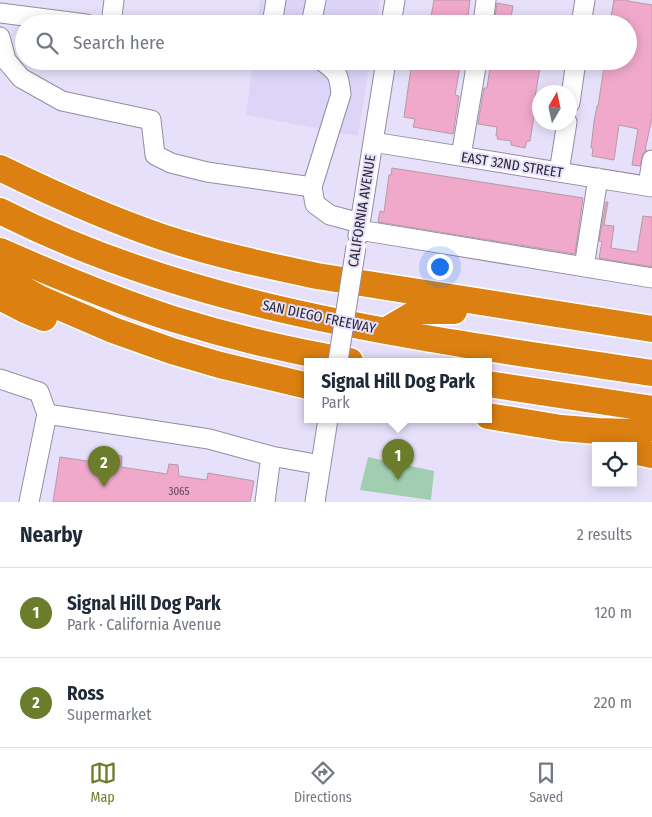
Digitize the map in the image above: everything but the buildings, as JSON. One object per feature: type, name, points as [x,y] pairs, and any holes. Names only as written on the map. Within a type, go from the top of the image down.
[{"type":"highway","points":[[0,152],[110,217]]},
{"type":"highway","points":[[0,168],[51,193],[162,237],[269,266],[318,276],[652,329]]},
{"type":"highway","name":"SAN DIEGO FREEWAY","points":[[0,212],[56,237],[130,266],[197,288],[249,302],[385,331],[652,373]]},
{"type":"highway","points":[[0,226],[106,272],[181,297],[282,324],[373,342],[472,358]]},
{"type":"highway","points":[[0,251],[82,286],[172,318],[251,340],[332,358]]},
{"type":"highway","points":[[0,276],[42,299],[113,330],[172,351],[304,385]]},
{"type":"highway","points":[[0,297],[25,310],[80,332],[133,347],[172,351]]},
{"type":"highway","points":[[385,331],[419,311],[540,311]]},
{"type":"highway","points":[[492,361],[652,387]]},
{"type":"highway","points":[[494,385],[526,376],[652,396]]},
{"type":"highway","points":[[494,385],[652,409]]},
{"type":"highway","points":[[492,417],[561,428],[629,432],[652,428]]},
{"type":"highway","points":[[561,428],[604,442]]},
{"type":"highway","points":[[637,452],[652,455]]},
{"type":"street","points":[[112,15],[114,0]]},
{"type":"street","points":[[274,15],[276,0]]},
{"type":"street","points":[[313,15],[316,0]]},
{"type":"street","points":[[393,15],[395,0]]},
{"type":"street","points":[[484,15],[486,0]]},
{"type":"street","points":[[582,15],[585,0]]},
{"type":"street","points":[[0,12],[22,15]]},
{"type":"street","points":[[0,37],[6,60],[21,78],[62,102],[151,120],[155,155],[171,163],[207,172],[312,187]]},
{"type":"street","points":[[334,70],[339,81],[341,94],[312,187],[316,204],[330,215],[358,233],[652,278]]},
{"type":"street","name":"CALIFORNIA AVENUE","points":[[338,358],[385,70]]},
{"type":"street","points":[[461,156],[475,70]]},
{"type":"street","points":[[573,85],[575,70]]},
{"type":"street","points":[[559,172],[566,130]]},
{"type":"street","name":"EAST 32ND STREET","points":[[373,142],[650,187]]},
{"type":"street","points":[[650,187],[652,160]]},
{"type":"street","points":[[584,267],[598,178]]},
{"type":"street","points":[[0,378],[39,392],[47,414],[29,502]]},
{"type":"street","points":[[47,414],[209,439],[271,456],[321,465]]},
{"type":"street","points":[[315,502],[327,423]]},
{"type":"street","points":[[265,502],[271,456]]},
{"type":"shaded area","points":[[260,0],[380,0],[378,15],[258,15]]},
{"type":"shaded area","points":[[252,70],[369,70],[358,136],[246,115]]},
{"type":"green space","points":[[368,457],[434,471],[431,500],[360,490]]},
{"type":"place","name":"Signal Hill Dog Park","points":[[398,480]]},
{"type":"place","name":"Ross","points":[[104,487]]}]
